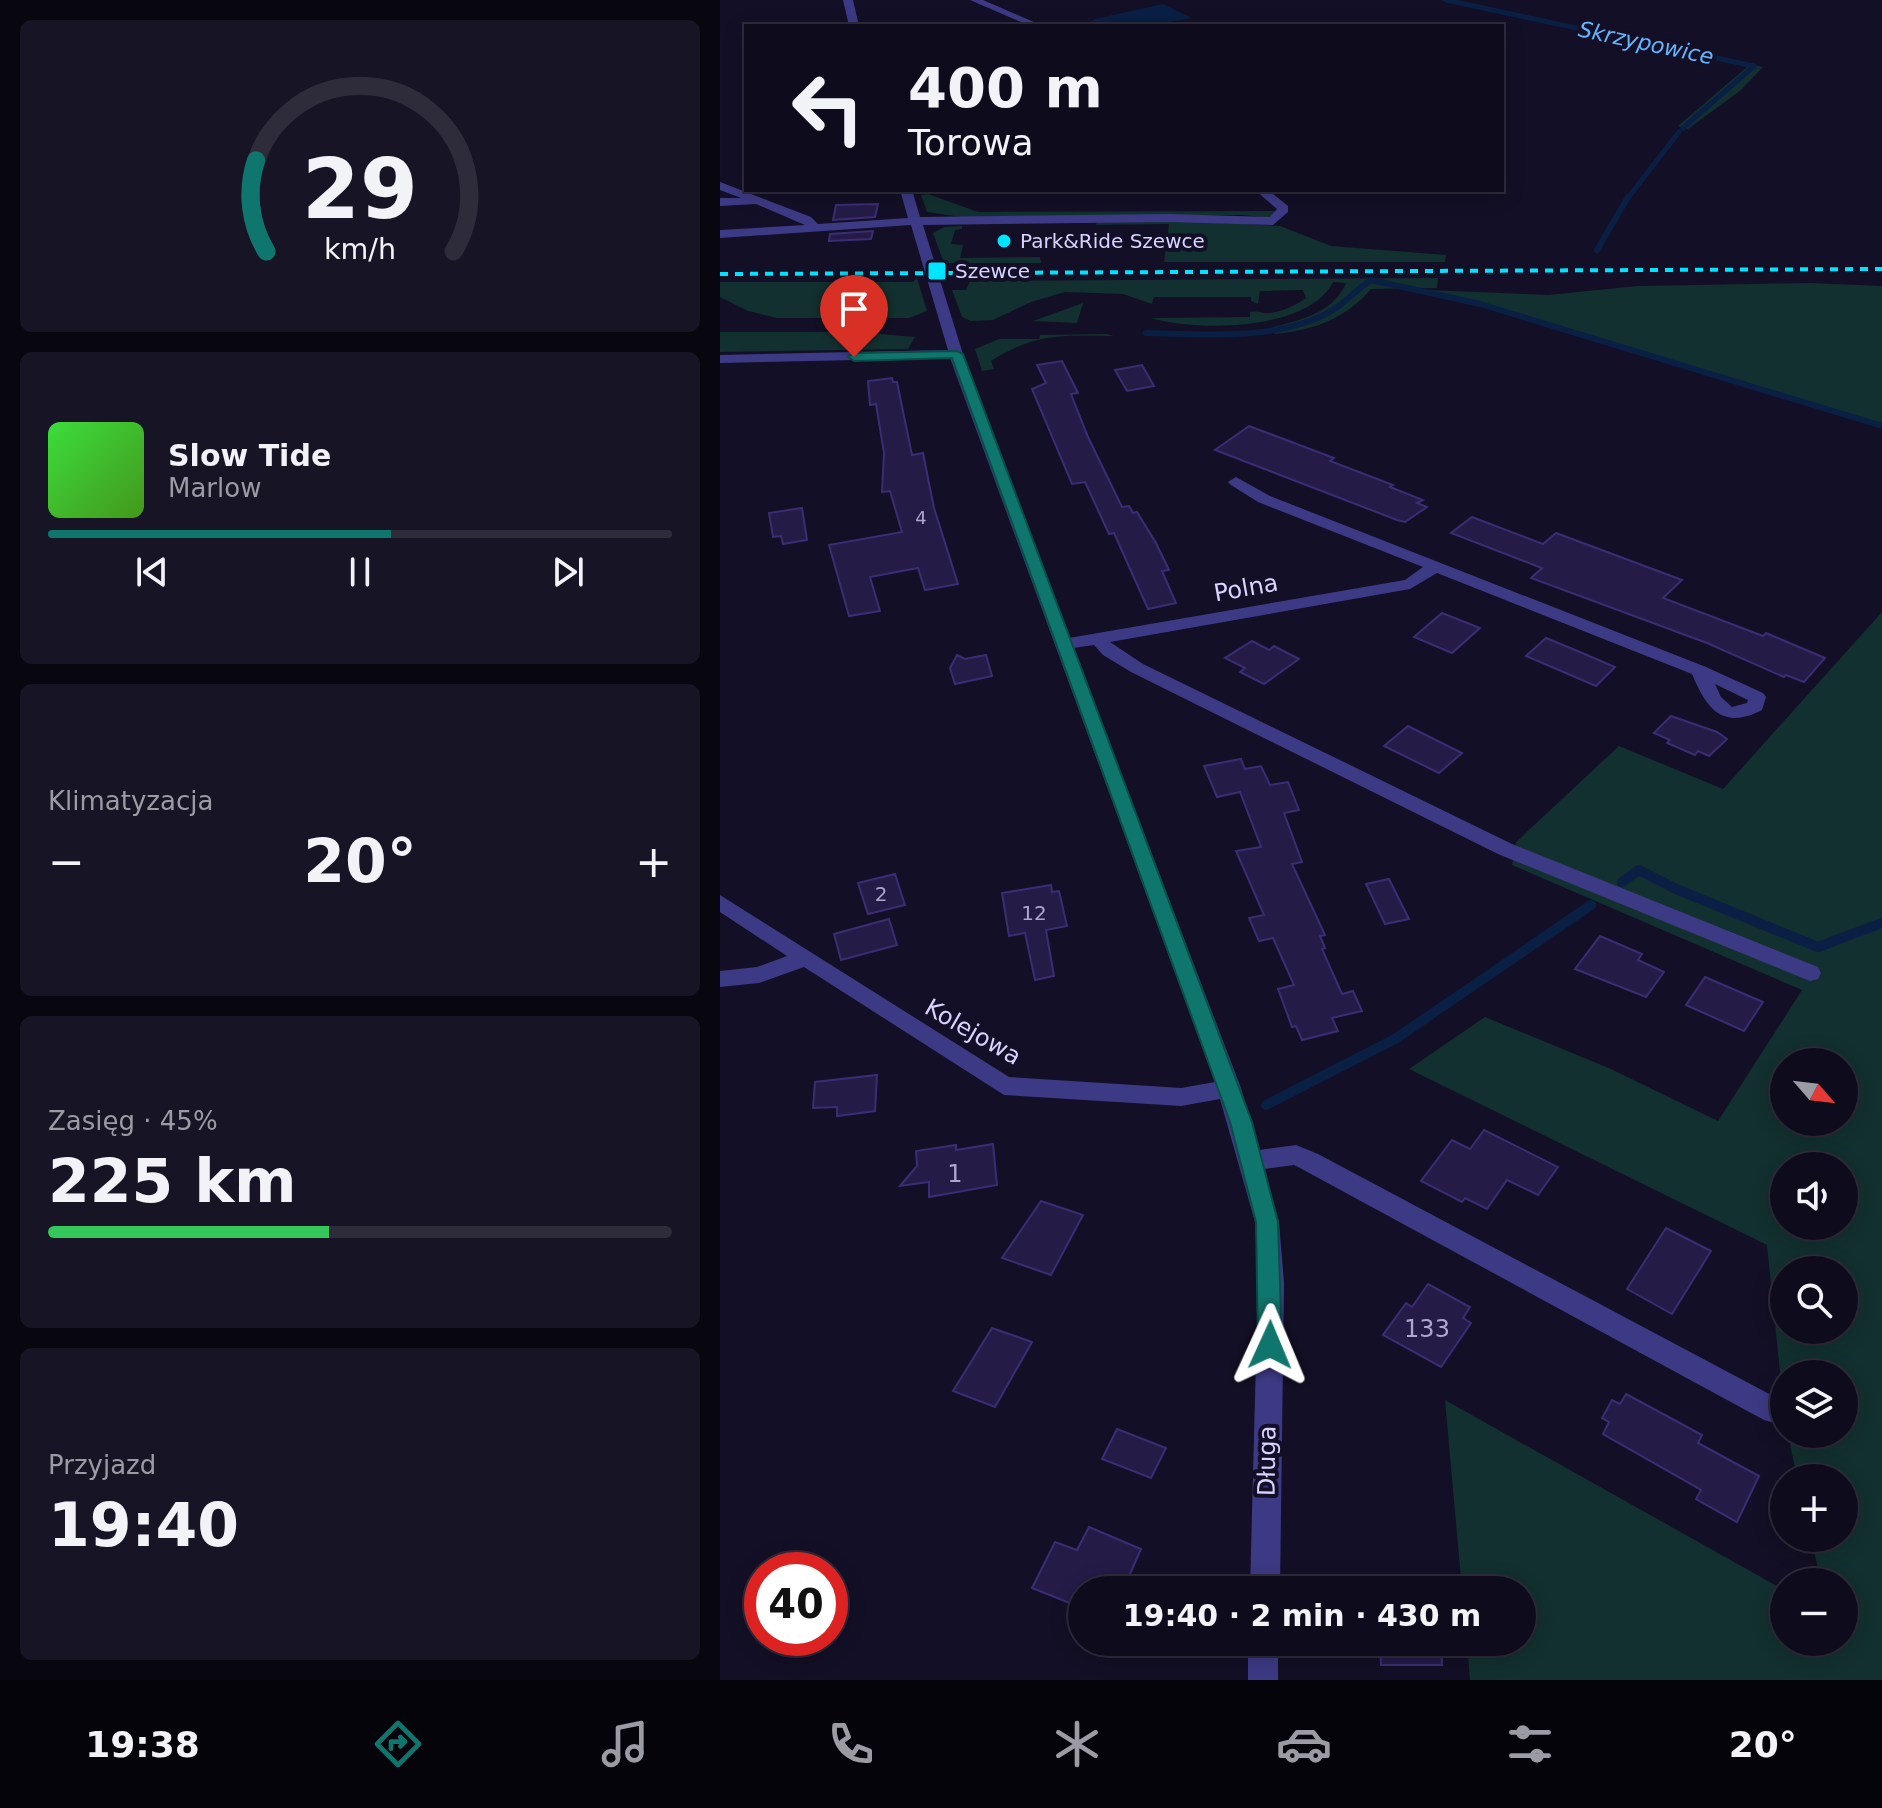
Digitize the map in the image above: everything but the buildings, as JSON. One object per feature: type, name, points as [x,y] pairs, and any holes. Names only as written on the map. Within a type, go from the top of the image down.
[{"type":"street","points":[[848,0],[854,24]]},
{"type":"street","points":[[975,0],[1033,24]]},
{"type":"street","points":[[720,186],[807,220],[815,228]]},
{"type":"street","name":"Długa","points":[[907,192],[957,354],[1062,645],[1229,1088],[1252,1161],[1267,1222],[1271,1283],[1265,1576]]},
{"type":"street","points":[[720,234],[916,221],[1170,218],[1273,221],[1284,209],[1263,192]]},
{"type":"street","points":[[720,202],[760,201]]},
{"type":"street","points":[[720,359],[957,354]]},
{"type":"street","points":[[1236,482],[1264,499],[1700,671]]},
{"type":"street","name":"Polna","points":[[1062,645],[1410,584],[1434,567]]},
{"type":"street","points":[[1098,639],[1109,651],[1137,668],[1505,849],[1810,973]]},
{"type":"street","name":"Kolejowa","points":[[720,902],[1004,1086],[1181,1097],[1229,1088]]},
{"type":"street","points":[[720,979],[759,975],[804,958]]},
{"type":"street","points":[[1252,1161],[1296,1155],[1309,1161],[1770,1409]]},
{"type":"street","points":[[1263,1656],[1263,1680]]},
{"type":"green space","points":[[1440,0],[1455,0],[1763,67],[1741,90],[1688,129],[1678,126],[1747,67]]},
{"type":"green space","points":[[928,194],[978,212],[1276,211],[1271,218],[1242,215],[961,217],[927,212],[921,195]]},
{"type":"green space","points":[[1161,220],[1280,226],[1331,246],[1446,255],[1445,262],[1164,262],[1169,224],[1096,225],[1097,221]]},
{"type":"green space","points":[[962,226],[962,229],[955,230],[951,244],[963,245],[960,258],[1040,257],[1041,263],[944,263],[933,233],[944,227]]},
{"type":"green space","points":[[917,278],[927,311],[909,318],[777,318],[748,311],[720,297],[720,282],[913,282]]},
{"type":"green space","points":[[1438,278],[1437,288],[1371,289],[1351,308],[1328,321],[1303,330],[1275,334],[1273,327],[1306,318],[1325,308],[1341,293],[1346,283],[1333,282],[1320,298],[1301,310],[1277,319],[1222,326],[1151,318],[1250,317],[1250,312],[1267,313],[1294,306],[1306,298],[1303,290],[1260,291],[1258,304],[1251,301],[1251,297],[1154,297],[1152,304],[1123,294],[1065,292],[1031,302],[993,320],[971,321],[962,317],[952,290],[966,290],[970,281]]},
{"type":"green space","points":[[1810,283],[1882,286],[1882,427],[1427,290],[1548,295],[1638,286]]},
{"type":"green space","points":[[1083,303],[1077,323],[1033,321]]},
{"type":"green space","points":[[720,332],[857,332],[915,337],[908,349],[720,352]]},
{"type":"green space","points":[[1106,334],[1114,336],[1064,336],[1036,340],[991,361],[994,369],[982,371],[975,349],[999,339]]},
{"type":"green space","points":[[1882,612],[1882,1680],[1470,1680],[1468,1656],[1536,1656],[1536,1576],[1461,1576],[1445,1400],[1770,1582],[1770,1656],[1858,1656],[1858,1568],[1818,1568],[1814,1552],[1858,1552],[1858,1464],[1794,1464],[1791,1448],[1858,1448],[1858,1360],[1779,1360],[1777,1344],[1858,1344],[1858,1256],[1770,1256],[1770,1274],[1767,1245],[1409,1069],[1485,1017],[1611,1069],[1718,1121],[1802,990],[1512,865],[1516,842],[1619,746],[1723,789]]},
{"type":"water","points":[[1163,4],[1192,18],[1161,24],[1086,24],[1095,19]]},
{"type":"waterway","name":"Skrzypowice","points":[[1446,0],[1754,66],[1683,128]]},
{"type":"waterway","name":"Skrzypowice","points":[[1627,199],[1679,132]]},
{"type":"waterway","name":"Skrzypowice","points":[[1597,250],[1628,197]]},
{"type":"waterway","points":[[1146,333],[1238,334],[1305,323],[1332,311],[1371,280],[1480,304],[1882,426]]},
{"type":"waterway","points":[[1622,882],[1639,870],[1676,889],[1818,947],[1882,923]]},
{"type":"waterway","points":[[1266,1105],[1395,1039],[1591,905]]},
{"type":"railway","points":[[720,274],[1882,269]]},
{"type":"place","name":"Park&Ride Szewce","points":[[1004,241]]},
{"type":"place","name":"Szewce","points":[[937,271]]},
{"type":"route","points":[[854,357],[957,354],[1054,624],[1241,1122],[1267,1222],[1271,1283],[1270,1345]]}]
